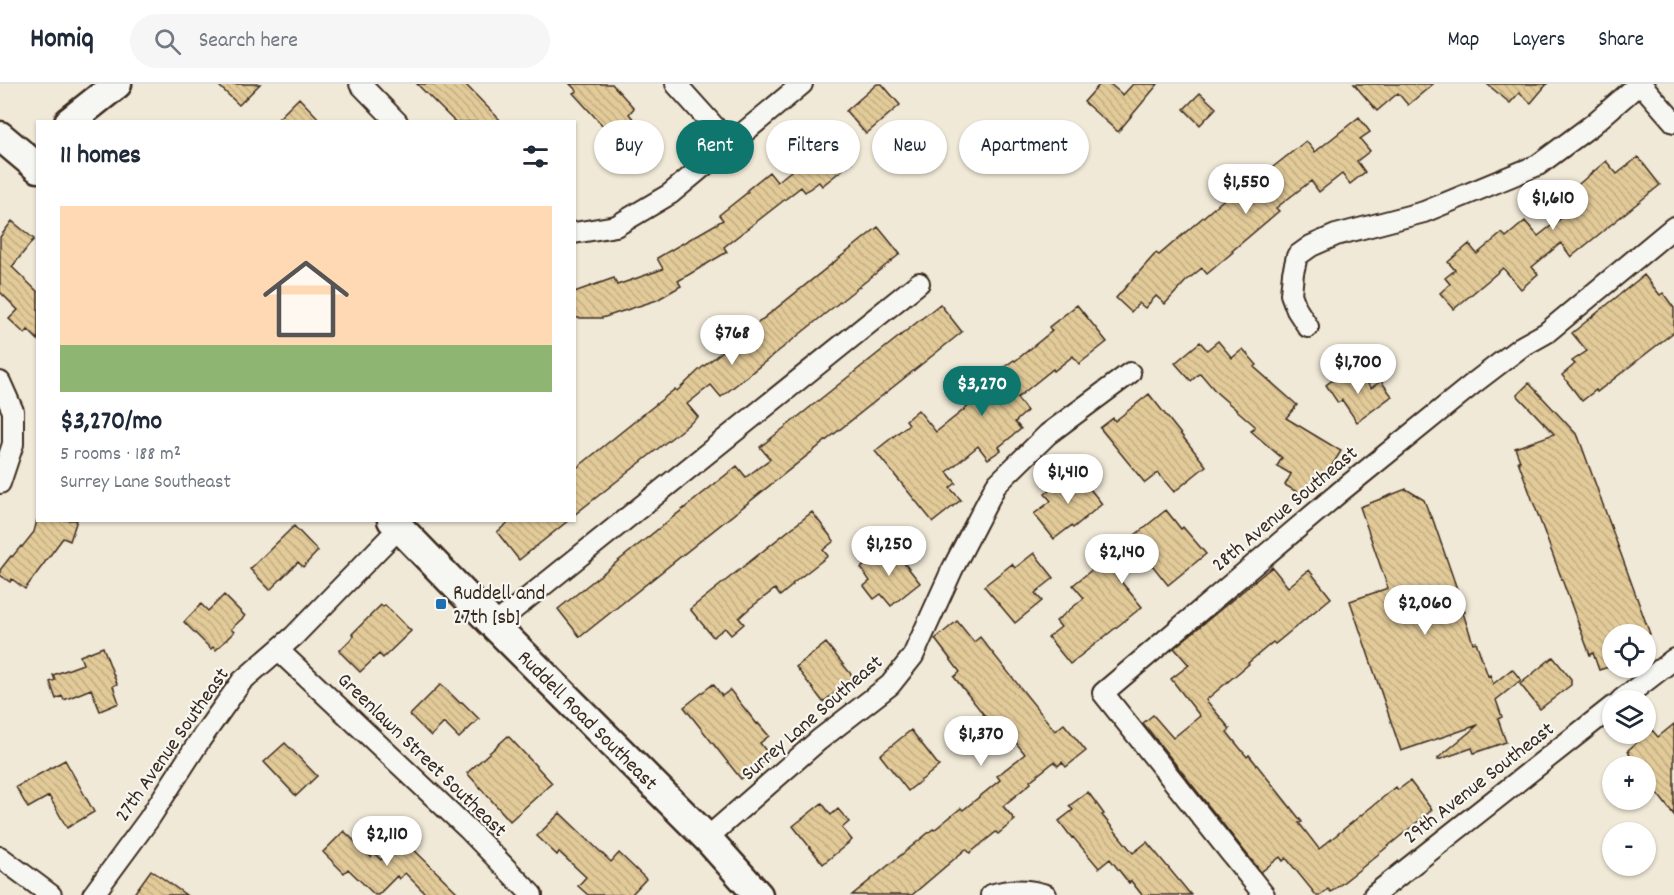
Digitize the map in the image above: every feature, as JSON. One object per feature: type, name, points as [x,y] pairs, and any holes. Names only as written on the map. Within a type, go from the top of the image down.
[{"type":"main road","points":[[72,120],[117,84]]},
{"type":"main road","points":[[0,136],[34,157]]},
{"type":"main road","name":"Ruddell Road Southeast","points":[[395,524],[707,838],[758,895]]},
{"type":"street","points":[[360,84],[395,120]]},
{"type":"street","points":[[676,84],[708,120]]},
{"type":"street","points":[[754,124],[802,84]]},
{"type":"street","points":[[1308,327],[1297,310],[1291,294],[1297,256],[1311,246],[1336,235],[1424,212],[1538,165],[1640,84],[1674,122]]},
{"type":"street","points":[[576,233],[616,226],[670,194],[694,174]]},
{"type":"street","name":"28th Avenue Southeast","points":[[1264,895],[1103,693],[1341,491],[1474,383],[1521,347],[1546,333],[1674,227]]},
{"type":"street","points":[[494,625],[919,283]]},
{"type":"street","name":"Surrey Lane Southeast","points":[[707,838],[819,740],[890,685],[914,656],[952,570],[996,484],[1048,434],[1130,372]]},
{"type":"street","points":[[0,382],[13,411],[13,444],[0,483]]},
{"type":"street","name":"27th Avenue Southeast","points":[[93,895],[149,819],[200,740],[242,681],[294,636],[395,524]]},
{"type":"street","name":"Greenlawn Street Southeast","points":[[278,650],[468,829],[532,895]]},
{"type":"street","points":[[1634,690],[1674,659]]},
{"type":"street","name":"29th Avenue Southeast","points":[[1374,895],[1602,715]]},
{"type":"street","points":[[0,858],[51,895]]},
{"type":"street","points":[[992,895],[1023,890],[1046,895]]},
{"type":"building","points":[[217,84],[260,84],[239,105]]},
{"type":"building","points":[[417,84],[465,84],[500,120],[453,120]]},
{"type":"building","points":[[570,84],[612,84],[634,108],[629,114],[634,120],[598,120],[573,93],[577,91]]},
{"type":"building","points":[[877,84],[882,84],[900,105],[882,120],[872,120],[872,129],[866,134],[860,127],[860,120],[854,120],[846,111]]},
{"type":"building","points":[[1100,84],[1110,84],[1123,95],[1133,84],[1158,84],[1118,132],[1084,102]]},
{"type":"building","points":[[1354,84],[1433,84],[1408,105],[1398,93],[1377,111]]},
{"type":"building","points":[[1487,84],[1547,84],[1531,103],[1519,93],[1510,103]]},
{"type":"building","points":[[1200,93],[1216,108],[1200,125],[1184,109]]},
{"type":"building","points":[[299,98],[320,120],[277,120]]},
{"type":"building","points":[[1359,117],[1370,132],[1360,139],[1370,151],[1357,161],[1365,172],[1350,184],[1342,174],[1319,192],[1311,181],[1276,208],[1279,211],[1207,274],[1202,268],[1186,281],[1165,304],[1156,296],[1145,308],[1139,303],[1131,312],[1116,298],[1156,253],[1159,255],[1250,177],[1254,182],[1306,141],[1315,152]]},
{"type":"building","points":[[1638,157],[1660,185],[1571,257],[1561,243],[1532,267],[1538,274],[1521,289],[1503,268],[1454,309],[1440,293],[1450,284],[1445,278],[1455,270],[1448,262],[1469,244],[1477,254],[1502,233],[1506,237],[1525,221],[1538,236],[1570,211],[1561,199],[1606,161],[1617,174]]},
{"type":"building","points":[[767,174],[771,174],[777,182],[787,174],[837,174],[822,186],[819,182],[805,192],[801,187],[724,247],[727,252],[678,281],[681,286],[657,300],[602,318],[576,318],[576,291],[614,278],[617,285],[663,269],[657,258],[723,220],[719,215]]},
{"type":"building","points":[[12,221],[34,239],[12,267],[36,290],[36,338],[28,330],[25,334],[9,319],[18,310],[0,292],[0,237]]},
{"type":"building","points":[[878,227],[900,254],[721,397],[711,385],[687,404],[698,417],[576,513],[576,468],[675,389],[677,391],[699,370]]},
{"type":"building","points":[[1644,275],[1660,295],[1663,293],[1674,308],[1674,332],[1597,392],[1596,390],[1582,401],[1562,375],[1575,364],[1572,361],[1587,351],[1572,333]]},
{"type":"building","points":[[940,304],[962,332],[580,637],[558,609],[737,466],[746,477],[770,459],[760,447]]},
{"type":"building","points":[[1077,305],[1107,342],[1079,364],[1073,356],[1017,398],[1027,411],[1015,422],[1021,429],[999,447],[1001,450],[988,459],[978,446],[947,472],[956,483],[950,488],[961,500],[933,522],[875,451],[909,424],[906,420],[918,410],[936,432],[971,404],[966,397],[978,386],[1015,361],[1052,331],[1049,327]]},
{"type":"building","points":[[1218,341],[1232,358],[1243,349],[1257,365],[1254,367],[1297,405],[1286,418],[1341,451],[1318,488],[1314,485],[1307,498],[1285,485],[1291,474],[1277,466],[1282,458],[1251,431],[1255,426],[1217,393],[1200,373],[1191,381],[1175,363],[1200,342],[1207,350]]},
{"type":"building","points":[[1342,373],[1351,384],[1362,376],[1371,388],[1381,381],[1392,396],[1357,422],[1342,400],[1338,403],[1326,385]]},
{"type":"building","points":[[1529,383],[1578,436],[1646,624],[1602,624],[1602,669],[1599,670],[1593,653],[1590,655],[1515,448],[1554,434],[1517,395]]},
{"type":"building","points":[[1149,394],[1206,466],[1174,492],[1158,473],[1145,483],[1100,428],[1113,418],[1115,421]]},
{"type":"building","points":[[1075,470],[1102,504],[1073,528],[1071,526],[1054,539],[1034,514],[1051,501],[1045,494]]},
{"type":"building","points":[[1406,489],[1424,500],[1432,517],[1465,612],[1463,613],[1473,643],[1476,642],[1488,676],[1490,675],[1493,684],[1512,669],[1521,680],[1496,700],[1502,717],[1498,719],[1506,742],[1474,753],[1472,748],[1438,760],[1478,725],[1401,751],[1350,601],[1388,588],[1360,507]]},
{"type":"building","points":[[1166,510],[1206,554],[1168,585],[1141,551],[1114,573],[1142,607],[1070,664],[1048,637],[1061,627],[1056,621],[1084,598],[1073,585]]},
{"type":"building","points":[[812,512],[834,541],[823,550],[828,556],[780,596],[775,589],[750,608],[739,618],[744,624],[731,635],[725,628],[713,637],[690,609]]},
{"type":"building","points":[[36,522],[76,522],[70,541],[63,538],[25,589],[12,579],[10,582],[0,575],[0,570],[34,532]]},
{"type":"building","points":[[509,522],[566,522],[519,560],[497,532]]},
{"type":"building","points":[[294,526],[318,551],[303,567],[298,562],[270,590],[250,569]]},
{"type":"building","points":[[890,545],[920,583],[891,606],[881,594],[874,599],[864,586],[870,581],[861,568]]},
{"type":"building","points":[[1034,553],[1054,578],[1035,593],[1042,601],[1015,623],[984,586],[1012,564],[1015,568]]},
{"type":"building","points":[[1272,567],[1288,587],[1309,570],[1331,598],[1275,644],[1273,642],[1206,700],[1230,729],[1227,732],[1247,757],[1249,755],[1302,822],[1299,823],[1319,849],[1396,787],[1398,790],[1410,781],[1432,810],[1331,892],[1328,889],[1321,895],[1316,895],[1286,858],[1283,861],[1280,857],[1261,872],[1143,723],[1153,715],[1173,738],[1200,716],[1171,679],[1189,665],[1174,648]]},
{"type":"building","points":[[224,595],[245,616],[231,629],[234,632],[216,650],[213,647],[211,649],[184,622],[201,604],[208,611]]},
{"type":"building","points":[[381,605],[383,607],[385,605],[411,631],[383,658],[379,654],[360,672],[339,651],[354,636],[352,634]]},
{"type":"building","points":[[957,621],[974,642],[980,637],[1055,731],[1064,724],[1086,751],[1066,767],[1062,762],[1058,766],[1054,762],[1030,781],[1031,783],[1003,806],[1015,820],[970,853],[966,849],[912,895],[852,895],[933,829],[961,808],[963,810],[1000,780],[997,776],[1025,754],[998,720],[992,725],[954,677],[960,672],[935,639]]},
{"type":"building","points":[[826,643],[854,678],[823,702],[796,667]]},
{"type":"building","points":[[103,647],[117,684],[113,686],[119,703],[100,711],[91,689],[64,700],[62,696],[56,699],[50,682],[55,680],[53,675],[83,664],[80,656]]},
{"type":"building","points":[[1553,657],[1571,679],[1571,685],[1540,709],[1520,684]]},
{"type":"building","points":[[441,684],[479,719],[459,738],[444,723],[431,736],[410,715]]},
{"type":"building","points":[[713,684],[722,696],[730,690],[769,736],[760,743],[770,756],[741,779],[684,707]]},
{"type":"building","points":[[1674,724],[1674,815],[1656,792],[1656,756],[1630,756],[1628,750],[1635,744],[1656,744],[1656,735],[1658,737]]},
{"type":"building","points":[[911,730],[939,766],[908,791],[880,755]]},
{"type":"building","points":[[508,736],[552,783],[510,821],[467,773]]},
{"type":"building","points":[[285,743],[317,776],[296,796],[264,762]]},
{"type":"building","points":[[65,760],[94,812],[67,828],[49,796],[28,808],[16,787]]},
{"type":"building","points":[[1088,792],[1104,814],[1102,815],[1133,853],[1147,842],[1191,895],[1142,895],[1110,859],[1099,868],[1059,821],[1073,810],[1069,806]]},
{"type":"building","points":[[822,803],[831,815],[838,809],[849,822],[842,828],[852,840],[823,864],[793,826]]},
{"type":"building","points":[[560,813],[611,862],[619,853],[646,879],[631,895],[588,895],[578,886],[586,877],[559,852],[557,855],[537,836]]},
{"type":"building","points":[[344,831],[371,857],[374,853],[381,860],[402,838],[460,895],[427,895],[405,873],[399,879],[397,876],[378,895],[375,895],[348,869],[344,873],[323,852]]},
{"type":"building","points":[[151,870],[186,895],[133,895]]},
{"type":"place","name":"Ruddell and 27th [sb]","points":[[441,604]]}]
